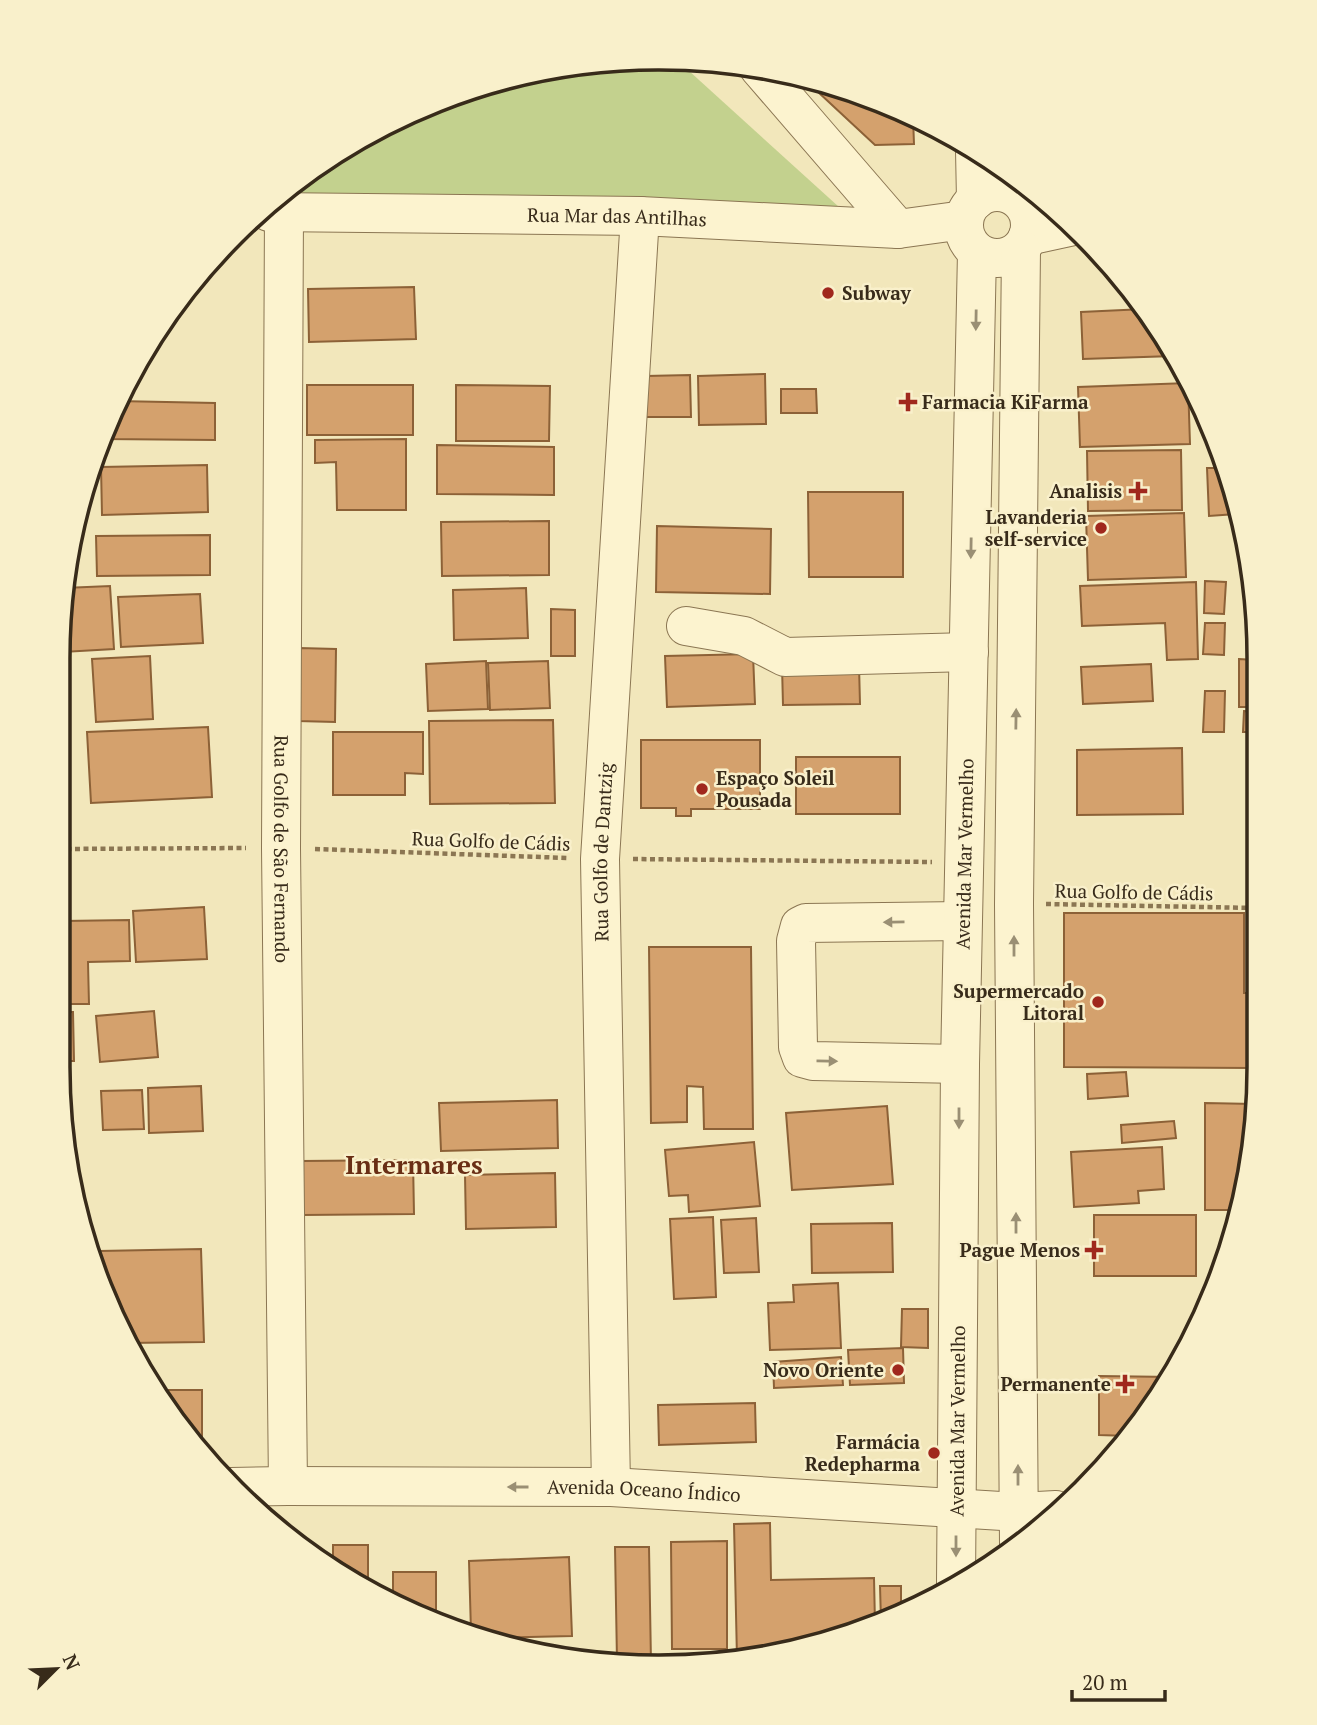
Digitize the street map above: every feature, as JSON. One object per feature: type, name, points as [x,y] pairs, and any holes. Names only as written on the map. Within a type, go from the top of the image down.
[{"type":"street","points":[[770,80],[898,229]]},
{"type":"street","name":"Avenida Mar Vermelho","points":[[956,1574],[960,1064],[969,652],[971,228],[974,162]]},
{"type":"street","points":[[1030,216],[1013,255],[1004,258],[985,257],[971,228],[982,195],[996,192],[1011,195],[1030,216],[1053,221]]},
{"type":"street","name":"Rua Mar das Antilhas","points":[[276,212],[640,216],[898,229],[971,228]]},
{"type":"street","name":"Rua Golfo de São Fernando","points":[[276,212],[288,1486]]},
{"type":"street","name":"Rua Golfo de Dantzig","points":[[611,1487],[600,859],[640,216]]},
{"type":"street","points":[[1019,1527],[1014,904],[1030,216]]},
{"type":"street","points":[[686,626],[744,636],[785,657],[969,652]]},
{"type":"street","points":[[960,1064],[813,1061],[802,1058],[798,1047],[796,941],[800,926],[806,923],[962,922]]},
{"type":"street","name":"Avenida Oceano Índico","points":[[246,1487],[611,1487],[956,1508],[1019,1527]]},
{"type":"path","name":"Rua Golfo de Cádis","points":[[70,849],[281,848],[600,859],[965,862]]},
{"type":"path","name":"Rua Golfo de Cádis","points":[[1014,904],[1247,908]]},
{"type":"green space","points":[[658,70],[689,71],[839,207],[289,201],[364,149],[433,115],[469,101],[544,81],[620,71]]},
{"type":"building","points":[[818,92],[848,101],[913,128],[914,144],[875,145]]},
{"type":"building","points":[[414,287],[416,339],[309,342],[308,289]]},
{"type":"building","points":[[1132,310],[1163,356],[1083,359],[1081,312]]},
{"type":"building","points":[[765,374],[766,424],[699,425],[698,376]]},
{"type":"building","points":[[690,375],[691,417],[646,417],[646,376]]},
{"type":"building","points":[[1178,383],[1189,404],[1190,444],[1080,447],[1078,387]]},
{"type":"building","points":[[307,385],[413,385],[413,435],[307,435]]},
{"type":"building","points":[[456,385],[550,386],[549,441],[456,441]]},
{"type":"building","points":[[781,389],[816,389],[817,413],[781,413]]},
{"type":"building","points":[[130,401],[215,403],[215,440],[113,439]]},
{"type":"building","points":[[406,439],[406,510],[337,510],[336,462],[315,463],[315,440]]},
{"type":"building","points":[[437,445],[554,447],[554,495],[437,494]]},
{"type":"building","points":[[1181,450],[1182,510],[1088,511],[1087,451]]},
{"type":"building","points":[[207,465],[208,512],[102,515],[102,467]]},
{"type":"building","points":[[1207,468],[1216,468],[1229,515],[1209,516]]},
{"type":"building","points":[[808,492],[903,492],[903,577],[809,577]]},
{"type":"building","points":[[1184,513],[1186,577],[1088,580],[1086,516]]},
{"type":"building","points":[[549,521],[549,575],[442,576],[441,522]]},
{"type":"building","points":[[657,526],[771,529],[770,594],[656,592]]},
{"type":"building","points":[[210,535],[210,575],[97,576],[96,536]]},
{"type":"building","points":[[1205,581],[1226,582],[1224,614],[1204,613]]},
{"type":"building","points":[[1196,582],[1198,659],[1167,660],[1165,623],[1082,626],[1080,586]]},
{"type":"building","points":[[110,586],[114,649],[70,652],[74,588]]},
{"type":"building","points":[[526,588],[528,638],[454,640],[453,590]]},
{"type":"building","points":[[200,594],[203,643],[121,647],[118,597]]},
{"type":"building","points":[[551,609],[575,610],[575,656],[551,656]]},
{"type":"building","points":[[1205,623],[1225,623],[1224,655],[1203,654]]},
{"type":"building","points":[[299,648],[336,649],[335,722],[298,721]]},
{"type":"building","points":[[753,654],[755,704],[667,707],[665,656]]},
{"type":"building","points":[[150,656],[153,719],[96,722],[92,659]]},
{"type":"building","points":[[1239,659],[1247,660],[1247,707],[1239,707]]},
{"type":"building","points":[[486,661],[488,709],[428,711],[426,664]]},
{"type":"building","points":[[548,661],[550,708],[490,710],[488,663]]},
{"type":"building","points":[[1151,664],[1153,701],[1083,704],[1081,667]]},
{"type":"building","points":[[859,665],[860,704],[783,705],[782,666]]},
{"type":"building","points":[[1205,691],[1225,691],[1224,732],[1203,732]]},
{"type":"building","points":[[1244,711],[1247,711],[1247,732],[1243,732]]},
{"type":"building","points":[[553,720],[555,803],[430,804],[429,721]]},
{"type":"building","points":[[208,727],[212,797],[91,803],[87,732]]},
{"type":"building","points":[[333,732],[423,732],[423,774],[405,773],[405,795],[333,795]]},
{"type":"building","points":[[641,740],[760,740],[760,809],[691,809],[691,816],[676,816],[676,808],[641,808]]},
{"type":"building","points":[[1182,748],[1183,814],[1077,815],[1077,750]]},
{"type":"building","points":[[796,757],[900,757],[900,814],[796,814]]},
{"type":"building","points":[[204,907],[207,959],[136,962],[133,911]]},
{"type":"building","points":[[1064,913],[1244,913],[1247,1068],[1064,1067]]},
{"type":"building","points":[[129,920],[130,961],[88,962],[89,1004],[70,1004],[70,921]]},
{"type":"building","points":[[649,947],[751,947],[753,1129],[704,1129],[703,1087],[687,1086],[687,1122],[651,1123]]},
{"type":"building","points":[[154,1011],[158,1057],[100,1062],[96,1016]]},
{"type":"building","points":[[70,1012],[73,1012],[74,1061],[70,1061]]},
{"type":"building","points":[[1126,1072],[1128,1096],[1088,1099],[1087,1074]]},
{"type":"building","points":[[201,1086],[203,1131],[149,1133],[148,1088]]},
{"type":"building","points":[[142,1090],[144,1129],[103,1130],[101,1091]]},
{"type":"building","points":[[557,1100],[558,1148],[441,1151],[439,1103]]},
{"type":"building","points":[[1205,1103],[1246,1104],[1236,1181],[1229,1210],[1205,1210]]},
{"type":"building","points":[[887,1106],[893,1184],[792,1190],[786,1113]]},
{"type":"building","points":[[1174,1121],[1176,1138],[1122,1143],[1121,1125]]},
{"type":"building","points":[[754,1142],[760,1206],[689,1212],[688,1195],[669,1196],[665,1150]]},
{"type":"building","points":[[1162,1147],[1164,1189],[1138,1191],[1139,1203],[1074,1207],[1071,1152]]},
{"type":"building","points":[[413,1160],[414,1214],[303,1215],[302,1161]]},
{"type":"building","points":[[555,1173],[556,1227],[466,1229],[465,1175]]},
{"type":"building","points":[[1094,1215],[1196,1215],[1196,1276],[1094,1276]]},
{"type":"building","points":[[713,1217],[716,1297],[674,1299],[670,1219]]},
{"type":"building","points":[[756,1218],[759,1272],[724,1273],[721,1220]]},
{"type":"building","points":[[892,1223],[893,1272],[812,1273],[811,1224]]},
{"type":"building","points":[[201,1249],[204,1342],[139,1343],[115,1292],[100,1251]]},
{"type":"building","points":[[838,1283],[841,1348],[770,1350],[768,1303],[794,1302],[793,1285]]},
{"type":"building","points":[[902,1309],[928,1309],[928,1348],[901,1347]]},
{"type":"building","points":[[903,1348],[904,1383],[850,1385],[848,1350]]},
{"type":"building","points":[[841,1357],[843,1385],[774,1388],[773,1362]]},
{"type":"building","points":[[1099,1376],[1158,1377],[1117,1436],[1099,1435]]},
{"type":"building","points":[[167,1390],[202,1390],[202,1438]]},
{"type":"building","points":[[755,1403],[756,1442],[659,1445],[658,1405]]},
{"type":"building","points":[[770,1523],[771,1580],[874,1578],[875,1614],[811,1635],[737,1650],[734,1524]]},
{"type":"building","points":[[727,1541],[727,1649],[672,1649],[671,1542]]},
{"type":"building","points":[[333,1545],[368,1545],[368,1578],[364,1576],[333,1557]]},
{"type":"building","points":[[615,1547],[649,1547],[651,1655],[617,1654]]},
{"type":"building","points":[[569,1557],[572,1636],[516,1637],[471,1625],[469,1561]]},
{"type":"building","points":[[393,1572],[436,1572],[436,1611],[398,1594],[393,1591]]},
{"type":"building","points":[[880,1586],[901,1586],[901,1602],[881,1611]]},
{"type":"place","name":"Subway","points":[[828,293]]},
{"type":"place","name":"Farmacia KiFarma","points":[[908,402]]},
{"type":"place","name":"Analisis","points":[[1138,491]]},
{"type":"place","name":"Lavanderia self-service","points":[[1101,528]]},
{"type":"place","name":"Espaço Soleil Pousada","points":[[702,789]]},
{"type":"place","name":"Supermercado Litoral","points":[[1098,1002]]},
{"type":"place","name":"Pague Menos","points":[[1094,1250]]},
{"type":"place","name":"Novo Oriente","points":[[898,1370]]},
{"type":"place","name":"Permanente","points":[[1125,1384]]},
{"type":"place","name":"Farmácia Redepharma","points":[[934,1453]]},
{"type":"district","name":"Intermares","points":[[414,1165]]}]
